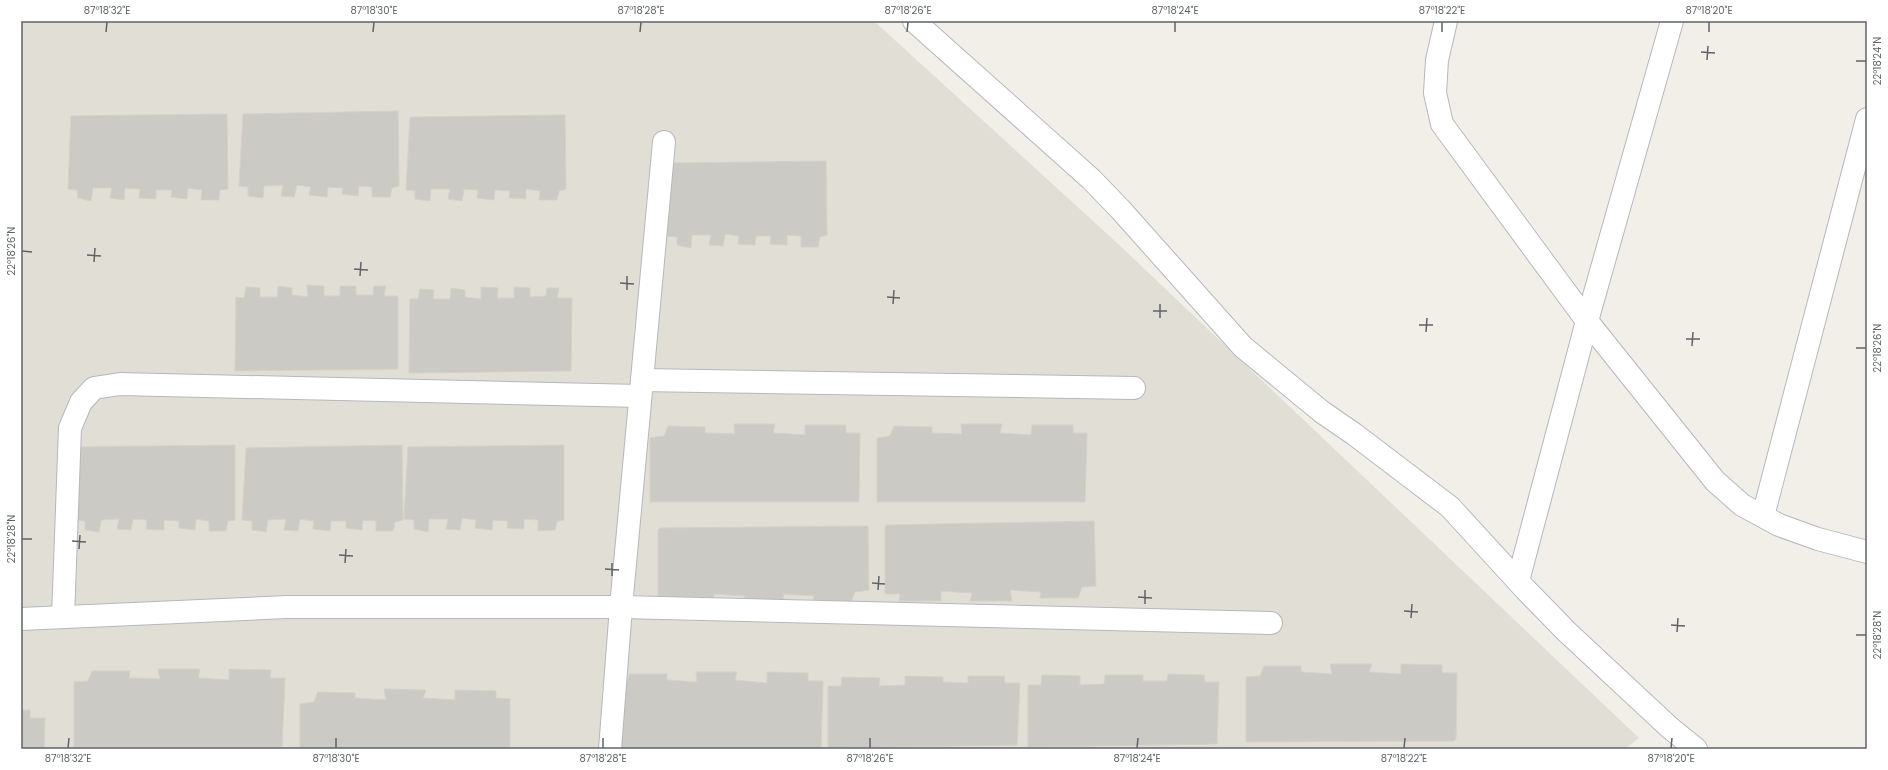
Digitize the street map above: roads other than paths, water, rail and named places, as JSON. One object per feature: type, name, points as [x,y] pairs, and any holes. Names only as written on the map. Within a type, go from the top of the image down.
[{"type":"street","points":[[914,21],[1091,179],[1120,209],[1243,347],[1322,412],[1354,434],[1450,507],[1567,632],[1669,727],[1696,749]]},
{"type":"street","points":[[1446,21],[1437,60],[1435,93],[1442,124],[1587,322],[1715,481],[1742,505],[1779,525],[1818,539],[1867,552]]},
{"type":"street","points":[[1518,581],[1587,322],[1672,21]]},
{"type":"street","points":[[1763,516],[1867,119]]},
{"type":"street","points":[[610,749],[621,607],[664,142]]},
{"type":"street","points":[[63,617],[70,428],[81,402],[94,388],[120,384],[641,388],[1134,388]]},
{"type":"street","points":[[21,619],[287,607],[621,607],[1271,623]]}]
